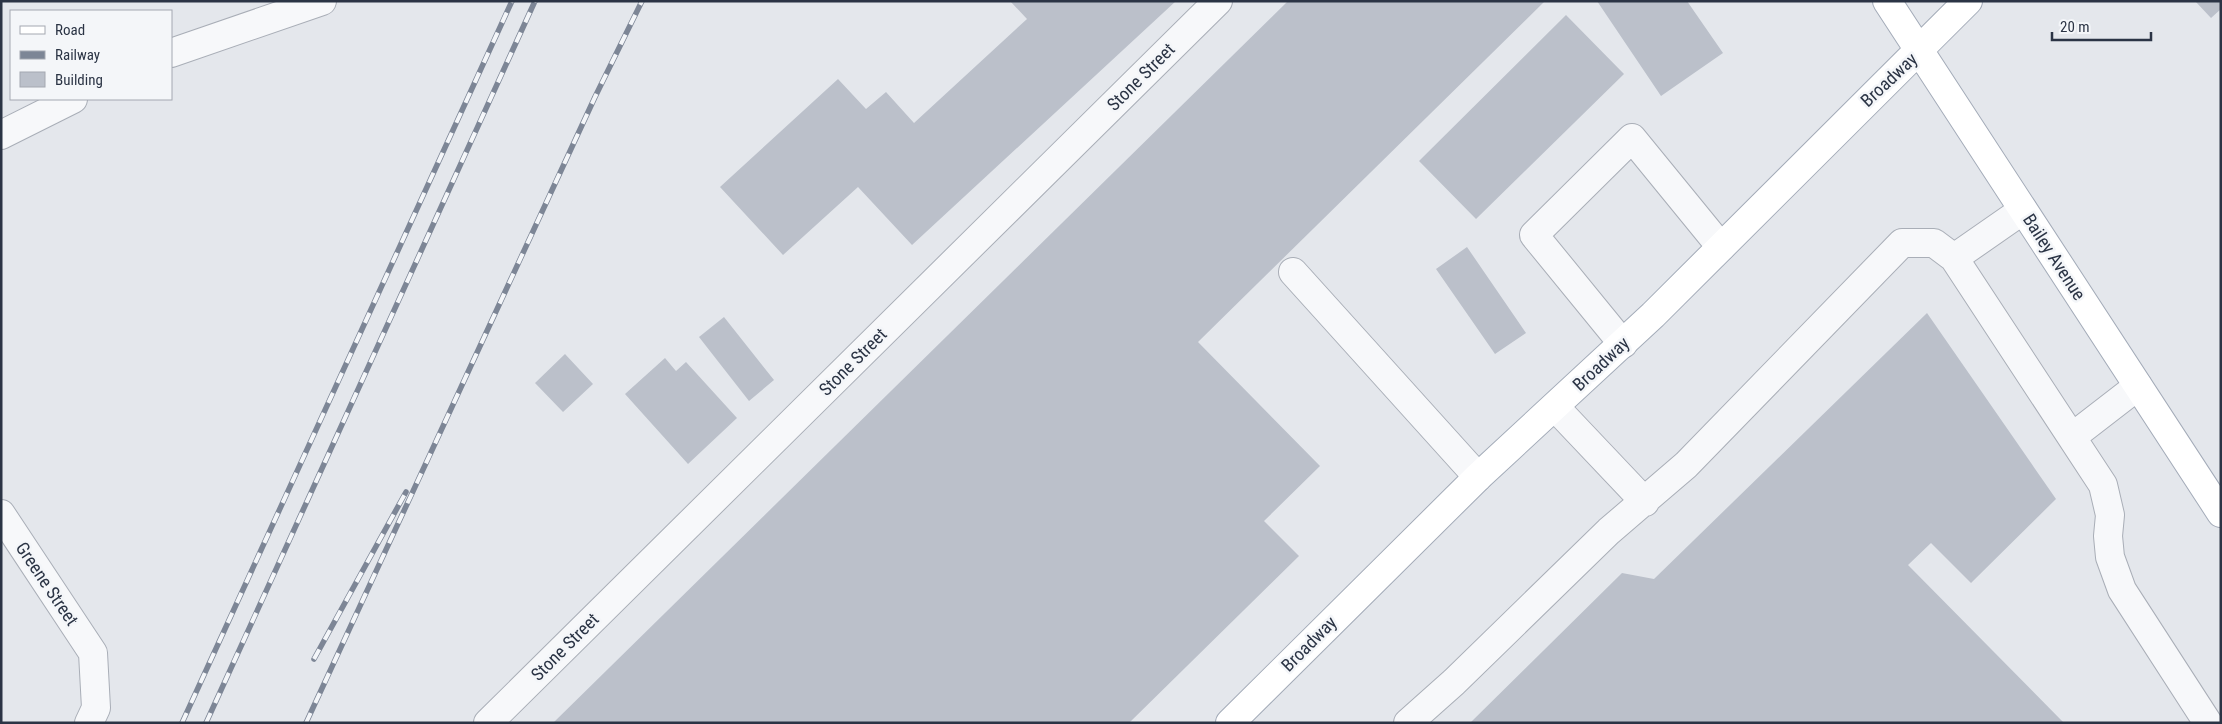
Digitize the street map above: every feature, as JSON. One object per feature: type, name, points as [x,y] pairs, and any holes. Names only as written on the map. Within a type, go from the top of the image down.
[{"type":"main road","name":"Bailey Avenue","points":[[1887,1],[2221,513]]},
{"type":"main road","name":"Broadway","points":[[1230,723],[1478,477],[1555,408],[1622,344],[1851,116],[1920,51],[1968,1]]},
{"type":"street","points":[[172,53],[322,1]]},
{"type":"street","name":"Stone Street","points":[[488,723],[1218,1]]},
{"type":"street","points":[[1,135],[71,100]]},
{"type":"street","points":[[1622,344],[1534,235],[1632,138],[1721,247]]},
{"type":"street","points":[[1954,258],[2023,210]]},
{"type":"street","points":[[1408,723],[1454,682],[1609,531],[1645,502],[1716,435],[1902,243],[1934,243],[1954,258],[2103,485],[2110,515],[2108,536],[2110,557],[2122,590],[2208,723]]},
{"type":"street","points":[[1292,272],[1478,477]]},
{"type":"street","points":[[2072,437],[2138,386]]},
{"type":"street","points":[[1555,408],[1645,502]]},
{"type":"street","name":"Greene Street","points":[[1,514],[94,653],[96,708],[89,723]]},
{"type":"building","points":[[1010,1],[1176,1],[912,245],[858,187],[783,255],[720,187],[838,79],[866,109],[886,92],[914,123],[1027,19]]},
{"type":"building","points":[[1288,1],[1545,1],[1198,342],[1320,466],[1264,521],[1299,556],[1129,723],[553,723]]},
{"type":"building","points":[[1597,1],[1687,1],[1723,53],[1661,96]]},
{"type":"building","points":[[2195,1],[2221,1],[2221,9],[2211,18]]},
{"type":"building","points":[[1566,15],[1624,74],[1476,219],[1419,161]]},
{"type":"building","points":[[1467,247],[1526,333],[1495,354],[1436,269]]},
{"type":"building","points":[[1927,313],[2056,499],[1971,583],[1931,543],[1908,565],[2064,723],[1470,723],[1622,573],[1654,579]]},
{"type":"building","points":[[724,317],[774,380],[749,401],[699,337]]},
{"type":"building","points":[[565,354],[593,384],[563,412],[535,383]]},
{"type":"building","points":[[665,358],[676,371],[686,362],[737,418],[688,464],[625,394]]},
{"type":"railway","points":[[182,723],[512,1]]},
{"type":"railway","points":[[206,723],[535,1]]},
{"type":"railway","points":[[306,723],[595,97],[642,1]]},
{"type":"railway","points":[[314,659],[406,492]]}]
